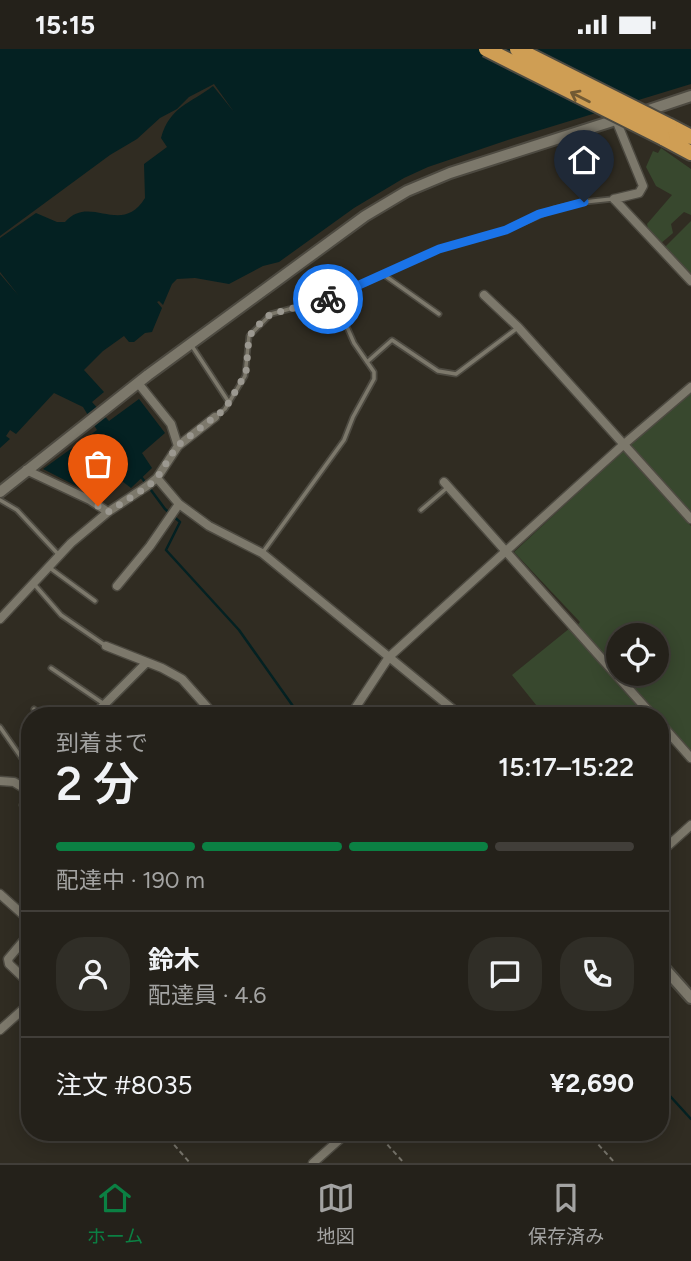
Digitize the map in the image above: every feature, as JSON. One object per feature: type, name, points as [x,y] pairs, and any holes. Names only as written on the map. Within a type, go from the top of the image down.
[{"type":"highway","points":[[486,49],[666,132],[691,137]]},
{"type":"highway","points":[[517,49],[666,132],[691,153]]},
{"type":"street","points":[[0,492],[138,383],[365,216],[407,191],[461,169],[691,96]]},
{"type":"street","points":[[616,120],[643,186],[639,193],[614,199],[691,281]]},
{"type":"street","points":[[484,295],[518,327],[691,519]]},
{"type":"street","points":[[138,383],[172,424],[177,446]]},
{"type":"street","points":[[356,707],[390,657],[623,445],[691,387]]},
{"type":"street","points":[[0,619],[59,555],[108,512],[157,478],[177,446],[215,417]]},
{"type":"street","points":[[26,470],[90,500],[108,512]]},
{"type":"street","points":[[157,478],[178,504],[209,526],[262,553],[450,707]]},
{"type":"street","points":[[446,485],[645,707]]},
{"type":"street","points":[[117,586],[150,546],[178,504]]},
{"type":"street","points":[[0,603],[8,609]]},
{"type":"street","points":[[106,646],[162,668],[182,679],[207,707]]},
{"type":"street","points":[[101,707],[146,663]]},
{"type":"street","points":[[669,733],[691,758]]},
{"type":"street","points":[[0,781],[21,785]]},
{"type":"street","points":[[669,845],[691,825]]},
{"type":"street","points":[[0,894],[21,913]]},
{"type":"street","points":[[21,943],[8,958],[9,964],[21,975]]},
{"type":"street","points":[[669,973],[691,998]]},
{"type":"street","points":[[0,1030],[21,1011]]},
{"type":"street","points":[[313,1163],[338,1141]]},
{"type":"lane","points":[[215,417],[225,409],[246,373],[249,336],[262,321],[278,311],[334,297],[439,249],[506,230],[554,209],[614,199]]},
{"type":"lane","points":[[384,275],[439,314]]},
{"type":"lane","points":[[262,553],[344,440],[374,379],[374,374],[342,321],[334,297]]},
{"type":"lane","points":[[367,362],[392,340],[443,374],[456,374],[518,327]]},
{"type":"lane","points":[[191,344],[228,401]]},
{"type":"lane","points":[[421,510],[446,485]]},
{"type":"lane","points":[[0,500],[17,510],[59,555]]},
{"type":"lane","points":[[48,567],[95,601]]},
{"type":"lane","points":[[33,584],[61,615],[106,646]]},
{"type":"lane","points":[[51,668],[104,704]]},
{"type":"lane","points":[[0,727],[21,757]]},
{"type":"path","points":[[171,1141],[190,1163]]},
{"type":"path","points":[[384,1141],[404,1163]]},
{"type":"path","points":[[595,1141],[615,1163]]},
{"type":"green space","points":[[661,148],[691,169],[691,215],[684,212],[671,224],[673,233],[660,244],[649,233],[647,224],[672,195],[656,186],[646,167],[653,151],[658,153]]},
{"type":"green space","points":[[691,221],[691,277],[663,249]]},
{"type":"green space","points":[[691,393],[691,514],[628,445]]},
{"type":"green space","points":[[623,451],[691,526],[691,751],[669,727],[669,707],[650,707],[631,686],[669,686],[669,623],[606,623],[606,659],[576,627],[580,622],[514,552]]},
{"type":"green space","points":[[570,628],[606,668],[606,686],[622,686],[641,707],[538,707],[512,675]]},
{"type":"water","points":[[0,49],[691,49],[691,84],[428,167],[354,208],[279,262],[263,266],[229,284],[195,278],[177,279],[163,305],[157,302],[162,308],[152,332],[145,333],[134,342],[129,342],[124,336],[103,351],[84,370],[104,392],[92,402],[109,421],[139,399],[165,433],[142,453],[152,468],[131,488],[118,478],[98,497],[43,469],[97,430],[83,407],[54,393],[16,434],[10,430],[6,436],[10,439],[0,448],[0,274],[19,296],[0,272],[0,238],[36,213],[57,222],[65,222],[75,214],[85,211],[116,215],[136,209],[145,198],[144,164],[167,147],[161,138],[175,112],[213,86],[234,112],[214,84],[189,97],[137,139],[110,155],[0,236]]},
{"type":"waterway","points":[[142,478],[165,509],[180,522],[166,550],[239,630],[294,707]]},
{"type":"waterway","points":[[669,1095],[691,1119]]},
{"type":"way so far","points":[[98,506],[108,512],[147,487],[157,478],[177,446],[225,409],[246,373],[249,336],[262,321],[271,314],[328,299]]},
{"type":"route","points":[[328,299],[439,249],[506,230],[554,209],[584,202]]}]
